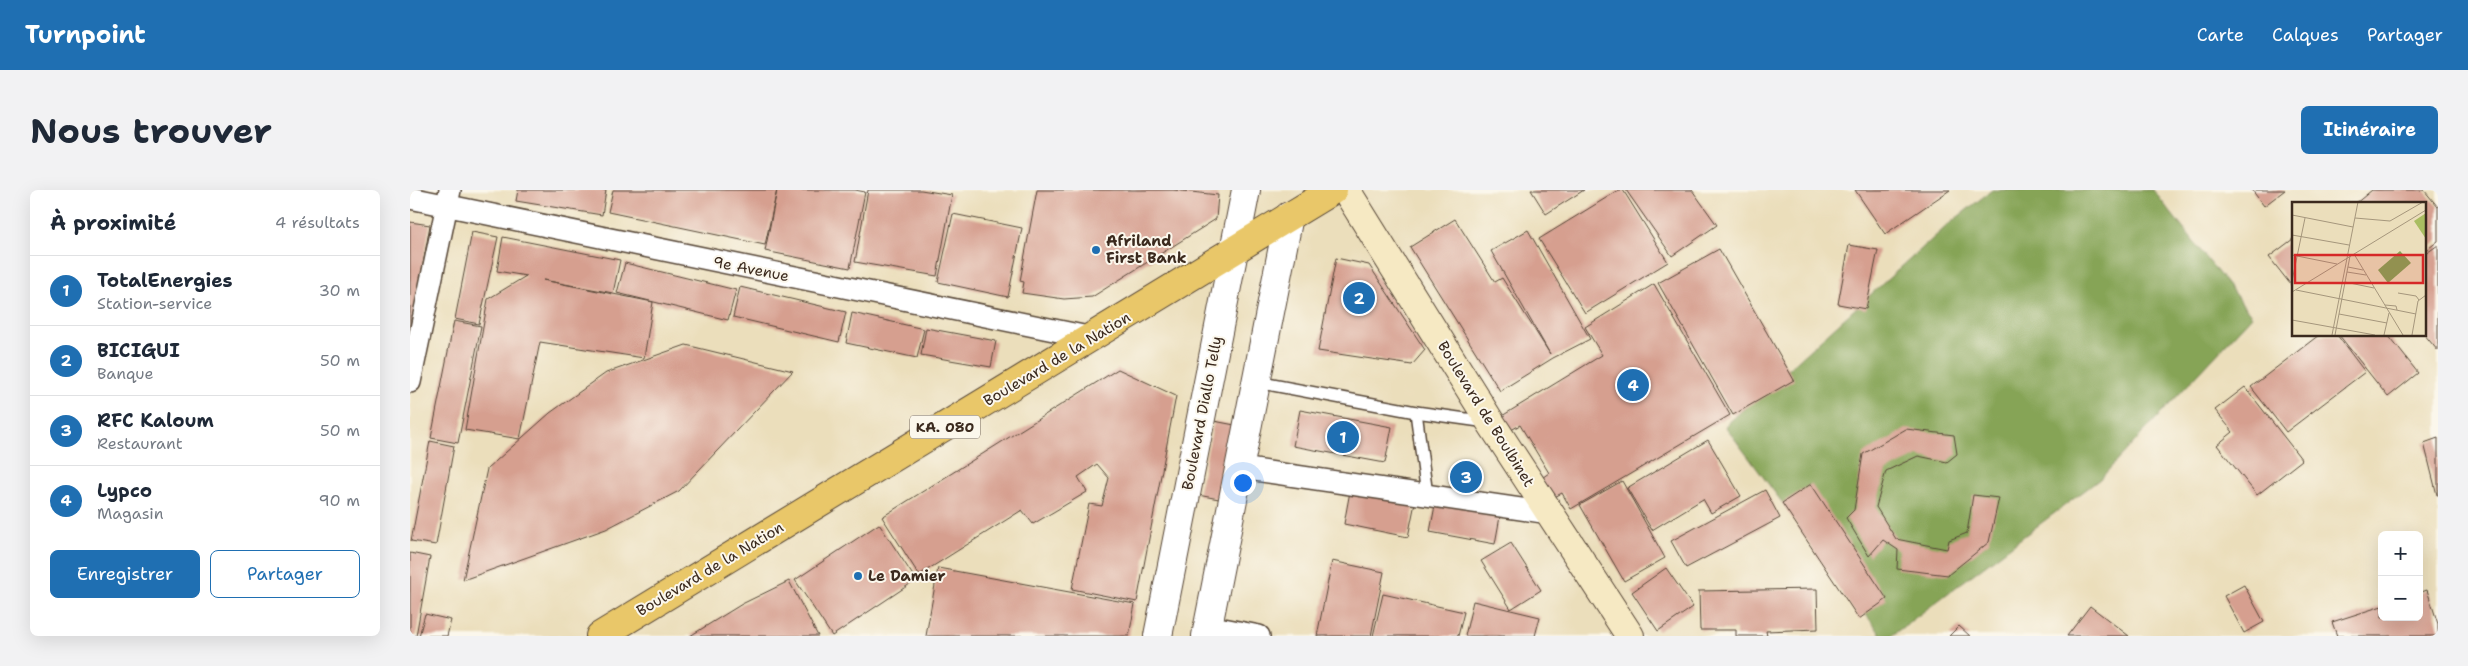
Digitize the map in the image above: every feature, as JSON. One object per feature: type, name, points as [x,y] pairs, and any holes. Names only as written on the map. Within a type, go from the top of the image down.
[{"type":"main road","name":"Boulevard de la Nation","points":[[600,636],[1093,338],[1333,190]]},
{"type":"main road","name":"Boulevard de Boulbinet","points":[[1346,190],[1491,423],[1630,636]]},
{"type":"street","name":"Boulevard Diallo Telly","points":[[1158,636],[1246,190]]},
{"type":"street","name":"9e Avenue","points":[[410,198],[448,199],[1093,338]]},
{"type":"street","points":[[410,382],[448,199]]},
{"type":"street","points":[[1259,636],[1207,631],[1241,468],[1289,216]]},
{"type":"street","points":[[1241,468],[1549,513]]},
{"type":"lane","points":[[1257,382],[1416,412],[1491,423]]},
{"type":"lane","points":[[1416,412],[1427,495]]},
{"type":"green space","points":[[1992,190],[2153,190],[2252,316],[2100,479],[1891,636],[1882,636],[1725,426],[1950,223]]},
{"type":"building","points":[[518,190],[606,190],[602,215],[516,201]]},
{"type":"building","points":[[613,190],[777,190],[765,245],[608,212]]},
{"type":"building","points":[[777,190],[855,190],[865,192],[850,268],[765,251]]},
{"type":"building","points":[[868,190],[921,190],[952,195],[937,276],[855,262]]},
{"type":"building","name":"Afriland First Bank","points":[[1037,190],[1173,190],[1218,195],[1216,219],[1092,297],[1064,299],[1022,293],[1024,282],[1020,281]]},
{"type":"building","points":[[1531,190],[1584,190],[1546,214]]},
{"type":"building","points":[[1619,190],[1623,190],[1668,262],[1585,313],[1539,239]]},
{"type":"building","points":[[1626,190],[1692,190],[1717,225],[1672,256]]},
{"type":"building","points":[[1855,190],[1950,190],[1885,234]]},
{"type":"building","points":[[2252,190],[2285,190],[2264,206]]},
{"type":"building","points":[[2372,190],[2424,190],[2438,207],[2438,241],[2426,250],[2426,202],[2357,202]]},
{"type":"building","points":[[953,214],[1022,228],[1008,297],[938,282]]},
{"type":"building","points":[[1455,219],[1495,282],[1502,278],[1550,354],[1491,251],[1528,230],[1590,339],[1553,358],[1500,391],[1410,247]]},
{"type":"building","points":[[410,222],[430,225],[411,332],[410,332]]},
{"type":"building","points":[[472,232],[498,237],[479,324],[455,319]]},
{"type":"building","points":[[503,237],[620,260],[613,293],[543,280],[653,302],[644,358],[540,342],[520,439],[465,430],[488,299],[526,276],[497,271]]},
{"type":"building","points":[[2292,240],[2292,284],[2291,285],[2269,257]]},
{"type":"building","points":[[1849,245],[1878,250],[1866,309],[1838,304]]},
{"type":"building","points":[[2438,245],[2438,351],[2426,336],[2426,254]]},
{"type":"building","points":[[1719,249],[1794,380],[1733,415],[1658,283]]},
{"type":"building","points":[[1336,258],[1369,265],[1425,350],[1412,365],[1318,351]]},
{"type":"building","points":[[625,263],[736,290],[728,320],[617,293]]},
{"type":"building","points":[[1654,284],[1730,415],[1571,509],[1562,493],[1545,502],[1533,484],[1549,473],[1520,425],[1504,434],[1497,419],[1602,355],[1585,327]]},
{"type":"building","points":[[740,287],[846,312],[839,342],[733,317]]},
{"type":"building","points":[[852,313],[924,329],[917,358],[846,343]]},
{"type":"building","points":[[454,321],[481,326],[458,443],[431,438]]},
{"type":"building","points":[[926,328],[996,341],[991,367],[921,355]]},
{"type":"building","points":[[2318,336],[2338,336],[2365,372],[2286,432],[2251,387]]},
{"type":"building","points":[[2340,336],[2389,336],[2418,373],[2388,397]]},
{"type":"building","points":[[686,345],[793,371],[679,491],[606,529],[463,580],[487,469],[550,413],[606,373]]},
{"type":"building","points":[[1118,369],[1176,396],[1137,602],[1072,589],[1089,504],[1102,506],[1109,478],[1097,464],[1078,477],[1087,492],[1033,524],[1022,510],[919,575],[882,517]]},
{"type":"building","points":[[2245,387],[2302,460],[2257,495],[2217,445],[2233,432],[2215,410]]},
{"type":"building","points":[[1300,410],[1392,427],[1385,463],[1293,446]]},
{"type":"building","points":[[1214,421],[1240,426],[1224,500],[1198,495]]},
{"type":"building","points":[[1906,429],[1954,435],[1957,454],[1947,462],[1918,456],[1886,471],[1876,507],[1896,539],[1947,549],[1949,540],[1967,533],[1973,495],[1999,498],[1989,542],[1948,575],[1897,569],[1898,550],[1883,540],[1869,556],[1846,518],[1854,510],[1863,454]]},
{"type":"building","points":[[2438,438],[2438,495],[2437,495],[2424,443]]},
{"type":"building","points":[[1708,440],[1741,496],[1711,513],[1703,499],[1652,530],[1627,488]]},
{"type":"building","points":[[430,441],[454,446],[436,545],[411,541]]},
{"type":"building","points":[[1622,481],[1665,558],[1624,581],[1580,505]]},
{"type":"building","points":[[1811,484],[1887,599],[1859,619],[1782,503]]},
{"type":"building","points":[[1351,486],[1416,498],[1408,537],[1344,524]]},
{"type":"building","points":[[1765,490],[1780,518],[1686,568],[1671,541]]},
{"type":"building","points":[[1436,500],[1501,511],[1495,544],[1430,532]]},
{"type":"building","points":[[879,524],[916,580],[832,636],[795,580]]},
{"type":"building","points":[[1511,543],[1541,590],[1511,609],[1481,561]]},
{"type":"building","points":[[410,553],[430,557],[416,636],[410,636]]},
{"type":"building","points":[[1332,561],[1384,572],[1371,636],[1317,636]]},
{"type":"building","points":[[938,568],[1135,604],[1129,636],[926,636]]},
{"type":"building","points":[[1666,568],[1693,607],[1658,631],[1632,592]]},
{"type":"building","points":[[789,581],[818,636],[690,636],[742,604]]},
{"type":"building","points":[[2244,585],[2264,622],[2244,633],[2224,596]]},
{"type":"building","points":[[1817,589],[1818,629],[1766,631],[1767,636],[1736,636],[1736,630],[1700,630],[1699,591]]},
{"type":"building","points":[[2427,590],[2438,624],[2438,636],[2337,636],[2332,622],[2378,607],[2378,621],[2423,621],[2423,592]]},
{"type":"building","points":[[1383,594],[1464,612],[1458,636],[1373,636]]},
{"type":"building","points":[[1473,601],[1540,617],[1535,636],[1465,636]]},
{"type":"building","points":[[2090,606],[2129,636],[2067,636]]},
{"type":"building","points":[[425,614],[451,620],[447,636],[419,636]]},
{"type":"building","points":[[1959,626],[1970,636],[1949,636]]},
{"type":"place","name":"Afriland First Bank","points":[[1096,250]]},
{"type":"place","name":"BICIGUI","points":[[1359,298]]},
{"type":"place","name":"Lypco","points":[[1633,385]]},
{"type":"place","name":"TotalEnergies","points":[[1343,437]]},
{"type":"place","name":"RFC Kaloum","points":[[1466,477]]},
{"type":"place","name":"Le Damier","points":[[858,576]]}]
